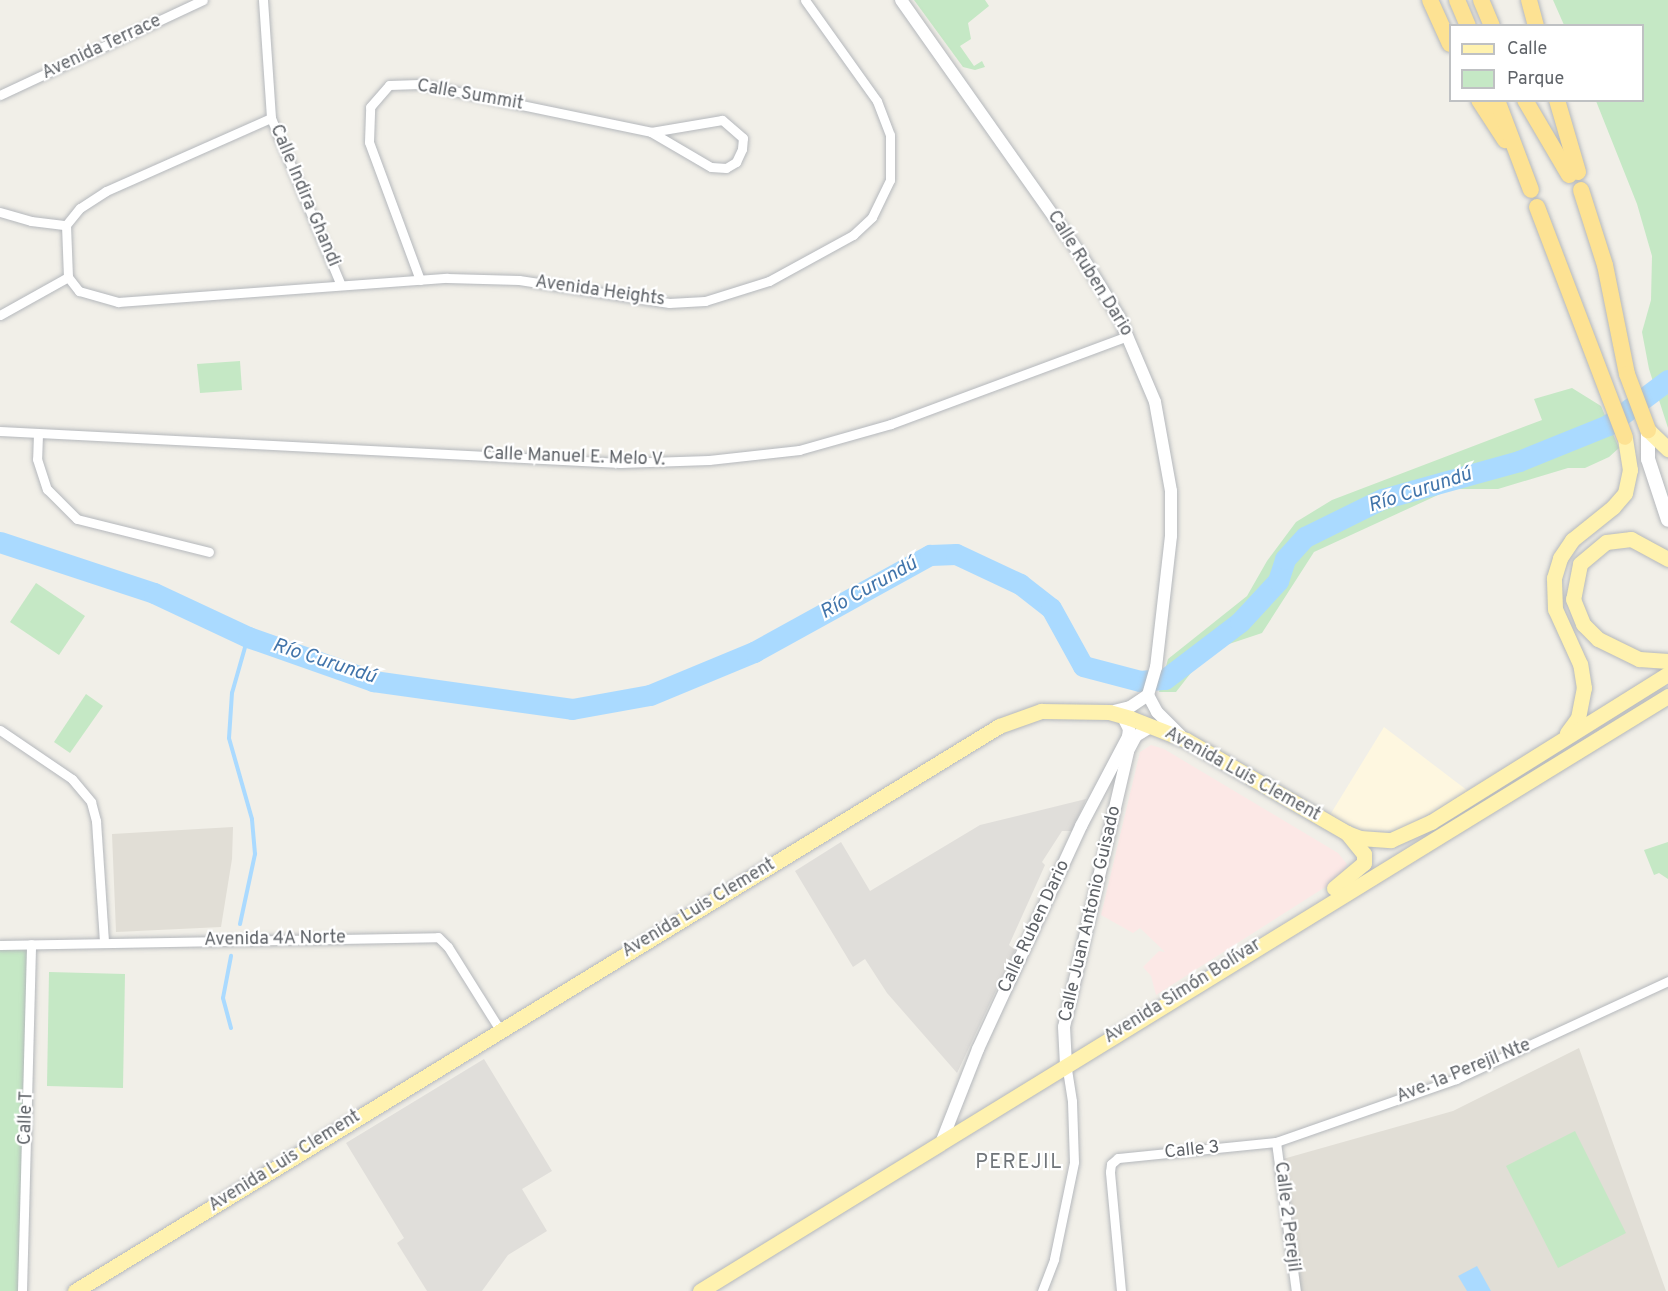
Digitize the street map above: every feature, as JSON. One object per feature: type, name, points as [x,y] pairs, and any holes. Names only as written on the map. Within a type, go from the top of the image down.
[{"type":"highway","points":[[1430,0],[1449,42]]},
{"type":"highway","points":[[1457,0],[1467,24]]},
{"type":"highway","points":[[1481,0],[1491,24]]},
{"type":"highway","points":[[1528,0],[1535,24]]},
{"type":"highway","points":[[1480,102],[1522,167]]},
{"type":"highway","points":[[1498,102],[1531,190]]},
{"type":"highway","points":[[1527,102],[1574,174],[1557,102]]},
{"type":"highway","points":[[1581,190],[1605,265],[1627,374],[1647,428]]},
{"type":"highway","points":[[1537,207],[1624,435]]},
{"type":"main road","points":[[1647,428],[1668,449]]},
{"type":"main road","points":[[1647,428],[1648,459],[1668,520]]},
{"type":"main road","points":[[1624,435],[1648,459]]},
{"type":"main road","points":[[1562,740],[1578,718],[1584,688],[1580,664],[1555,609],[1554,578],[1560,558],[1572,540],[1613,507],[1624,493],[1630,470],[1624,435]]},
{"type":"main road","points":[[1668,559],[1631,539],[1606,542],[1580,564],[1573,599],[1579,616],[1598,639],[1639,658],[1668,661]]},
{"type":"main road","points":[[1347,833],[1376,840],[1401,835],[1431,822],[1668,674]]},
{"type":"main road","name":"Avenida Simón Bolívar","points":[[700,1291],[1296,922],[1668,696]]},
{"type":"main road","points":[[1645,710],[1668,711]]},
{"type":"main road","name":"Avenida Luis Clement","points":[[75,1291],[999,726],[1041,711],[1115,714],[1186,740],[1347,833]]},
{"type":"main road","points":[[1296,922],[1315,901],[1357,872],[1364,863],[1364,854],[1347,833]]},
{"type":"street","name":"Avenida Terrace","points":[[0,95],[203,0]]},
{"type":"street","name":"Calle Indira Ghandi","points":[[263,0],[271,118],[341,285]]},
{"type":"street","name":"Avenida Heights","points":[[68,277],[79,291],[118,302],[420,280],[519,280],[617,298],[669,303],[705,301],[769,281],[853,235],[882,200],[890,180],[890,135],[877,101],[805,0]]},
{"type":"street","name":"Calle Ruben Dario","points":[[901,0],[1081,255],[1128,336],[1155,402],[1171,491],[1170,565],[1156,667],[1148,693]]},
{"type":"street","name":"Calle Summit","points":[[420,280],[369,142],[370,107],[389,85],[420,84],[651,132]]},
{"type":"street","points":[[0,315],[68,277],[66,225],[80,208],[106,191],[271,118]]},
{"type":"street","points":[[722,120],[743,138],[742,149],[736,162],[726,168],[711,167],[651,132],[722,120]]},
{"type":"street","points":[[0,212],[31,221],[66,225]]},
{"type":"street","name":"Calle Manuel E. Melo V.","points":[[0,431],[620,463],[709,460],[799,450],[891,424],[1128,336]]},
{"type":"street","points":[[38,434],[37,459],[47,489],[77,519],[209,552]]},
{"type":"street","points":[[1115,714],[1130,707],[1148,693],[1165,722],[1186,740]]},
{"type":"street","name":"Calle Ruben Dario","points":[[941,1143],[983,1039],[1128,737],[1129,729],[1115,714]]},
{"type":"street","name":"Calle Juan Antonio Guisado","points":[[1042,1291],[1054,1259],[1074,1162],[1072,1101],[1066,1065],[1064,1027],[1132,742],[1143,730],[1152,726]]},
{"type":"street","points":[[0,730],[72,779],[91,802],[96,822],[104,943]]},
{"type":"street","points":[[1099,794],[1111,793],[1117,800]]},
{"type":"street","name":"Avenida 4A Norte","points":[[0,945],[438,937],[448,947],[500,1030]]},
{"type":"street","name":"Calle T","points":[[22,1291],[31,944]]},
{"type":"street","name":"Ave. 1a Perejil Nte","points":[[1276,1142],[1456,1079],[1668,981]]},
{"type":"street","name":"Calle 3","points":[[1121,1291],[1111,1164],[1118,1158],[1276,1142]]},
{"type":"street","name":"Calle 2 Perejil","points":[[1276,1142],[1296,1291]]},
{"type":"shaded area","points":[[1384,727],[1468,791],[1401,830],[1363,831],[1330,815]]},
{"type":"shaded area","points":[[1151,745],[1164,749],[1338,853],[1347,864],[1341,877],[1156,995],[1151,976],[1143,967],[1159,951],[1165,952],[1140,928],[1133,933],[1101,915],[1140,752]]},
{"type":"shaded area","points":[[1086,799],[1072,831],[1062,831],[1042,862],[1045,865],[1009,945],[1015,950],[957,1073],[887,993],[865,959],[853,967],[795,871],[841,842],[870,891],[980,825]]},
{"type":"shaded area","points":[[233,827],[232,859],[221,927],[116,932],[112,834]]},
{"type":"shaded area","points":[[1579,1048],[1666,1291],[1299,1291],[1283,1159],[1453,1111]]},
{"type":"shaded area","points":[[484,1059],[552,1171],[522,1189],[547,1231],[508,1255],[482,1291],[427,1291],[397,1243],[404,1238],[346,1143]]},
{"type":"green space","points":[[914,0],[985,0],[989,6],[968,23],[971,39],[960,46],[974,66],[982,61],[985,67],[975,70],[963,67]]},
{"type":"green space","points":[[1553,0],[1668,0],[1668,428],[1649,369],[1642,332],[1651,300],[1652,256],[1637,204],[1596,102],[1644,102],[1644,24],[1564,24]]},
{"type":"green space","points":[[240,361],[242,390],[200,393],[197,364]]},
{"type":"green space","points":[[1572,388],[1601,406],[1619,448],[1609,457],[1585,468],[1568,468],[1498,489],[1451,489],[1314,552],[1262,633],[1208,651],[1176,692],[1159,692],[1168,659],[1247,596],[1267,561],[1296,522],[1332,500],[1542,420],[1534,399]]},
{"type":"green space","points":[[36,583],[85,616],[59,655],[10,622]]},
{"type":"green space","points":[[86,694],[103,706],[70,753],[54,742]]},
{"type":"green space","points":[[1668,842],[1668,879],[1659,873],[1654,875],[1644,850]]},
{"type":"green space","points":[[31,944],[22,1291],[0,1291],[0,945]]},
{"type":"green space","points":[[49,972],[125,974],[123,1088],[47,1086]]},
{"type":"green space","points":[[1575,1131],[1626,1233],[1558,1268],[1506,1166]]},
{"type":"water","points":[[1477,1266],[1491,1291],[1467,1291],[1458,1276]]},
{"type":"waterway","name":"Río Curundú","points":[[0,542],[154,593],[248,637],[373,681],[572,709],[650,695],[754,652],[930,555],[956,554],[1020,584],[1051,608],[1083,666],[1140,681],[1165,679],[1240,622],[1278,581],[1285,559],[1305,537],[1382,499],[1519,461],[1608,425],[1668,380]]},
{"type":"waterway","points":[[240,924],[255,854],[252,819],[229,738],[232,693],[248,637]]},
{"type":"waterway","points":[[231,956],[223,998],[231,1028]]},
{"type":"district","name":"PEREJIL","points":[[1019,1163]]}]
